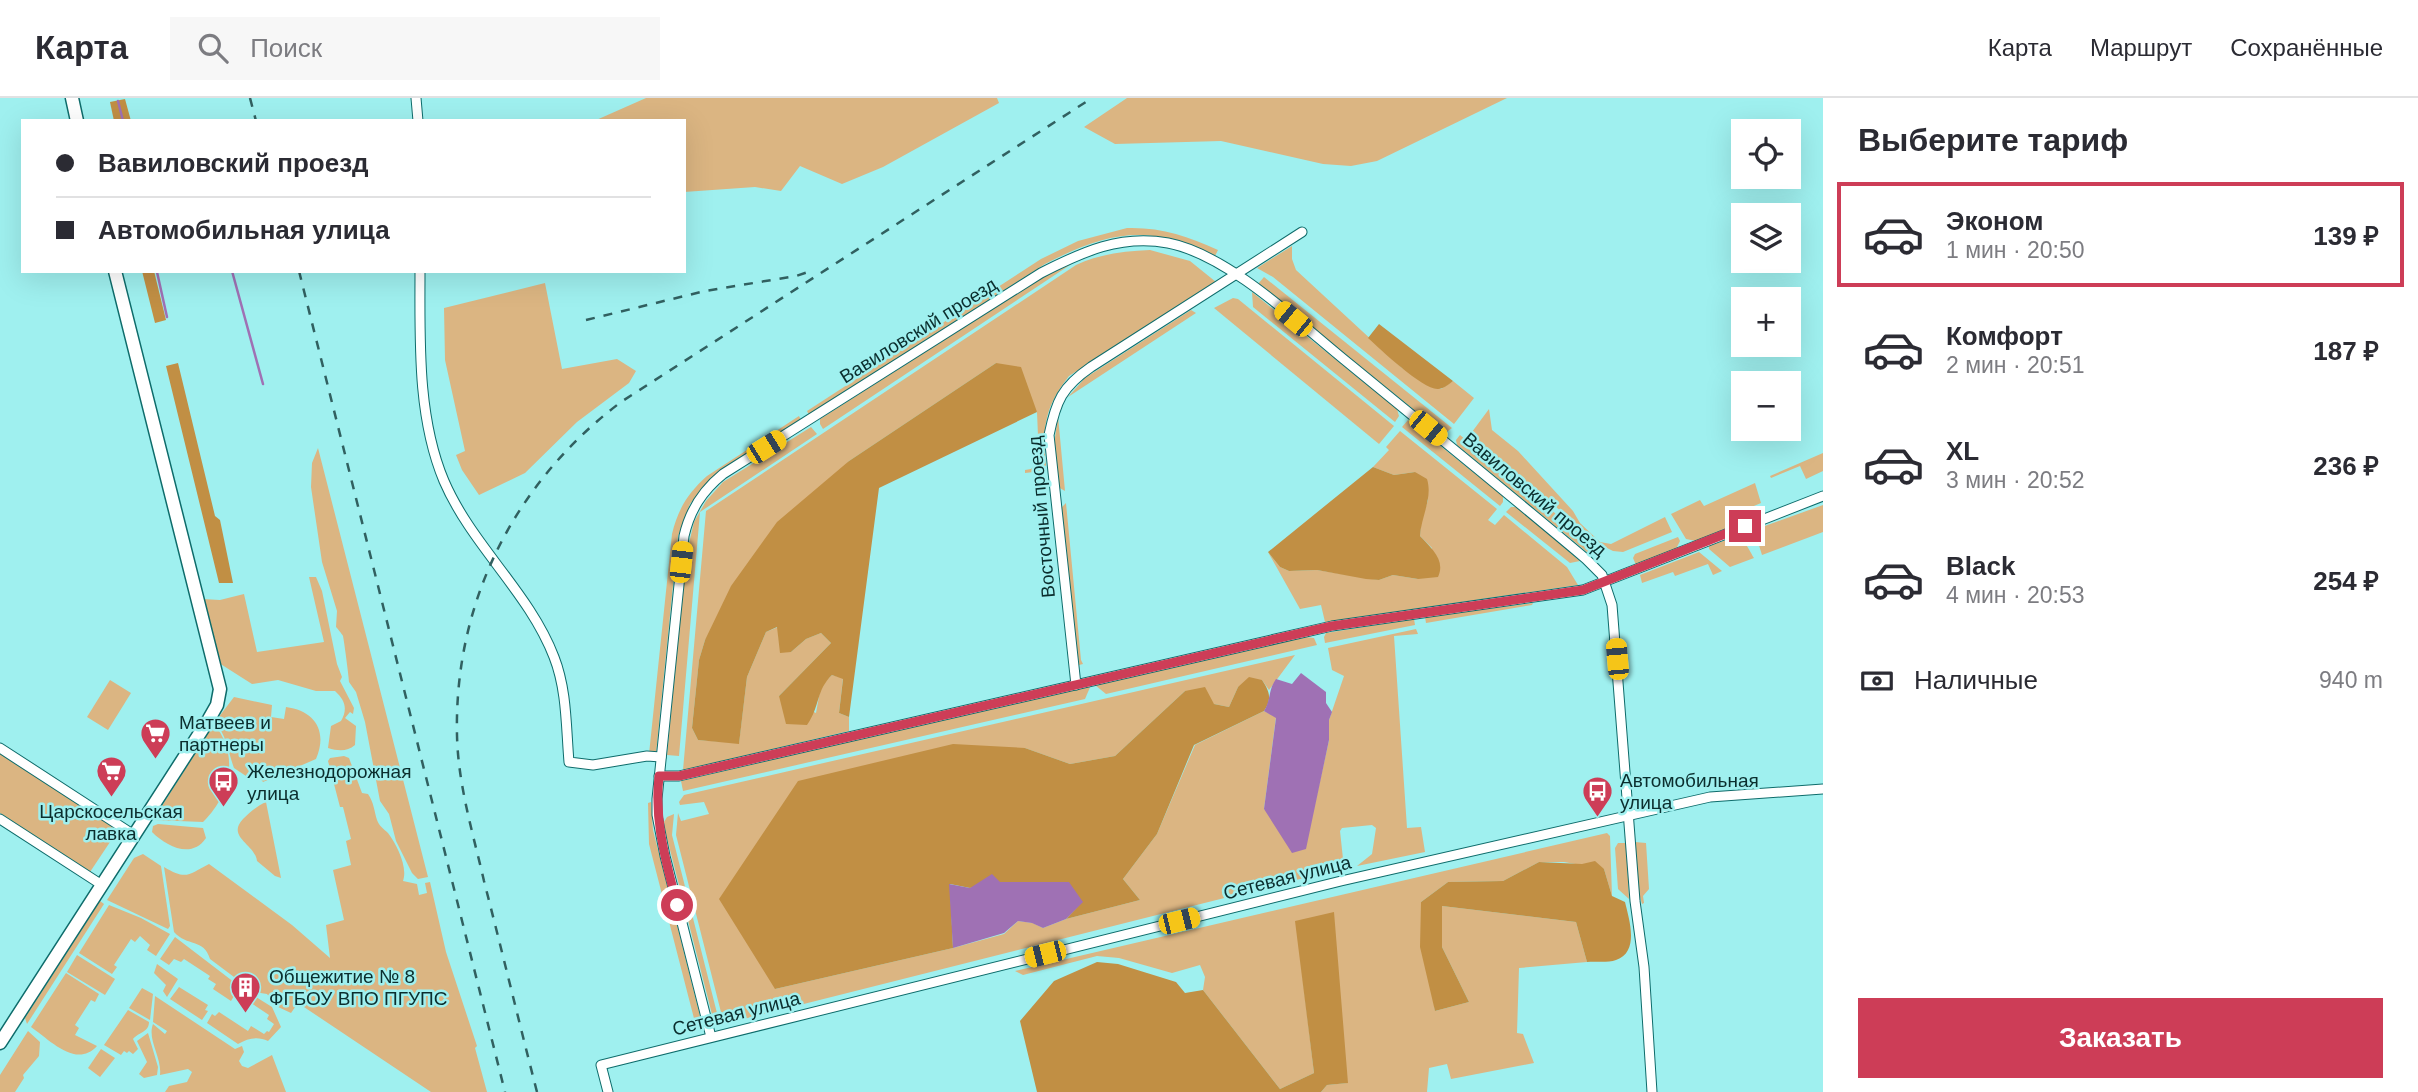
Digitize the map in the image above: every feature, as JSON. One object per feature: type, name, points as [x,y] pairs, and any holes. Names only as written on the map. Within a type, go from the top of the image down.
[{"type":"street","points":[[72,98],[77,119]]},
{"type":"street","points":[[416,98],[418,119]]},
{"type":"street","name":"Восточный проезд","points":[[1076,685],[1049,435],[1063,390],[1091,367],[1302,232]]},
{"type":"street","name":"Вавиловский проезд","points":[[711,1037],[658,823],[657,799],[684,536],[694,507],[712,483],[1041,273],[1087,251],[1128,241],[1147,240],[1170,244],[1204,256],[1238,275],[1577,551],[1602,575],[1605,583]]},
{"type":"street","points":[[0,1043],[218,705],[220,689],[116,273]]},
{"type":"street","points":[[420,273],[423,386],[429,428],[438,463],[455,504],[527,606],[548,643],[563,689],[569,762],[593,765],[647,756],[661,757]]},
{"type":"street","points":[[659,776],[679,776],[1332,626],[1583,590],[1823,496]]},
{"type":"street","points":[[1605,583],[1612,605],[1635,901],[1643,950],[1652,1092]]},
{"type":"street","points":[[0,747],[134,835]]},
{"type":"street","name":"Сетевая улица","points":[[608,1092],[601,1065],[711,1037],[1329,884],[1710,797],[1823,789]]},
{"type":"street","points":[[0,819],[102,885]]},
{"type":"shaded area","points":[[646,98],[997,98],[999,103],[883,167],[842,184],[800,166],[781,191],[755,187],[686,192],[686,119],[599,119]]},
{"type":"shaded area","points":[[1127,98],[1507,98],[1377,161],[1351,166],[1323,164],[1221,141],[1115,144],[1084,127]]},
{"type":"shaded area","points":[[125,99],[130,119],[114,119],[110,102]]},
{"type":"shaded area","points":[[1127,228],[1174,233],[1218,250],[1215,256],[1169,239],[1149,235],[1109,238],[1089,244],[1045,264],[809,415],[807,411],[1041,259],[1078,241]]},
{"type":"shaded area","points":[[1292,246],[1292,259],[1296,270],[1402,368],[1441,389],[1453,381],[1474,398],[1454,424],[1273,277],[1257,268]]},
{"type":"shaded area","points":[[1150,250],[1190,261],[1216,282],[1069,376],[1055,398],[1047,418],[1046,465],[1042,471],[1025,473],[1025,470],[1031,469],[1039,460],[1037,412],[996,363],[849,461],[705,640],[699,660],[692,728],[698,740],[739,743],[747,677],[766,632],[778,627],[779,640],[791,652],[806,639],[821,633],[831,643],[779,696],[816,713],[821,685],[832,675],[843,678],[839,713],[849,717],[849,731],[683,770],[706,511],[1076,265],[1112,254]]},
{"type":"shaded area","points":[[1076,261],[823,429],[820,419],[1043,277]]},
{"type":"shaded area","points":[[142,273],[154,273],[166,320],[155,323]]},
{"type":"shaded area","points":[[1264,277],[1452,428],[1444,434],[1258,284]]},
{"type":"shaded area","points":[[545,283],[562,369],[617,359],[636,371],[629,383],[577,422],[525,473],[479,495],[462,470],[456,455],[465,451],[445,360],[444,308]]},
{"type":"shaded area","points":[[1252,292],[1397,409],[1399,416],[1395,422],[1253,307]]},
{"type":"shaded area","points":[[1233,298],[1238,299],[1394,426],[1379,444],[1214,308]]},
{"type":"shaded area","points":[[1191,310],[1196,313],[1068,397],[1085,378]]},
{"type":"shaded area","points":[[1379,324],[1453,381],[1438,389],[1431,388],[1412,376],[1368,338]]},
{"type":"shaded area","points":[[178,363],[215,516],[220,520],[233,583],[219,583],[166,366]]},
{"type":"shaded area","points":[[996,363],[1021,367],[1037,412],[879,488],[849,717],[839,713],[843,679],[832,675],[823,687],[807,725],[786,724],[779,696],[831,643],[821,633],[806,639],[791,652],[780,653],[777,627],[766,632],[747,677],[739,744],[698,740],[692,728],[699,660],[705,640],[731,586],[777,522],[849,461]]},
{"type":"shaded area","points":[[1489,409],[1492,430],[1518,451],[1573,511],[1580,523],[1600,542],[1611,544],[1665,517],[1672,532],[1623,552],[1605,547],[1469,436]]},
{"type":"shaded area","points":[[799,416],[801,420],[710,479],[690,504],[678,536],[656,754],[649,754],[672,534],[677,517],[689,495],[707,476]]},
{"type":"shaded area","points":[[1058,416],[1065,491],[1058,487],[1054,445]]},
{"type":"shaded area","points":[[1408,420],[1503,496],[1500,506],[1402,427]]},
{"type":"shaded area","points":[[811,427],[817,434],[700,512],[679,756],[667,755],[686,556],[694,522],[706,501],[723,482]]},
{"type":"shaded area","points":[[1400,431],[1497,509],[1488,520],[1495,525],[1504,515],[1567,567],[1578,585],[1325,622],[1321,605],[1300,609],[1268,552],[1280,567],[1289,571],[1317,570],[1379,580],[1393,575],[1418,579],[1432,548],[1420,536],[1428,500],[1415,472],[1394,475],[1373,467],[1389,450],[1386,447]]},
{"type":"shaded area","points":[[1460,435],[1595,546],[1588,553],[1457,445],[1456,440]]},
{"type":"shaded area","points":[[318,448],[428,877],[418,879],[412,873],[396,841],[389,814],[380,801],[365,722],[356,692],[349,682],[343,636],[336,627],[337,611],[322,562],[311,487],[312,463]]},
{"type":"shaded area","points":[[1823,453],[1823,471],[1806,479],[1800,466],[1771,478],[1770,476]]},
{"type":"shaded area","points":[[1373,467],[1394,475],[1415,472],[1427,479],[1429,493],[1420,536],[1439,560],[1438,577],[1418,579],[1393,575],[1379,580],[1317,570],[1289,571],[1280,567],[1268,552]]},
{"type":"shaded area","points":[[1755,483],[1761,503],[1730,516],[1734,525],[1696,541],[1686,539],[1671,514],[1700,500],[1704,506]]},
{"type":"shaded area","points":[[1066,503],[1083,664],[1079,665],[1061,508]]},
{"type":"shaded area","points":[[1823,505],[1823,532],[1762,555],[1756,536],[1762,527]]},
{"type":"shaded area","points":[[1511,507],[1517,507],[1580,561],[1570,563],[1506,512]]},
{"type":"shaded area","points":[[1678,537],[1680,541],[1676,549],[1636,565],[1633,558],[1635,554]]},
{"type":"shaded area","points":[[1732,538],[1743,542],[1754,558],[1730,567],[1709,549],[1709,546]]},
{"type":"shaded area","points":[[1699,552],[1722,571],[1713,575],[1708,564],[1675,576],[1673,572],[1642,583],[1640,575]]},
{"type":"shaded area","points":[[309,577],[316,577],[322,591],[342,677],[340,681],[354,708],[353,714],[350,712],[345,718],[356,726],[355,745],[346,750],[328,748],[331,726],[341,721],[344,713],[343,701],[338,694],[335,691],[316,691],[278,680],[252,684],[219,663],[203,599],[220,600],[244,594],[257,652],[324,642]]},
{"type":"shaded area","points":[[1533,603],[1426,623],[1425,617]]},
{"type":"shaded area","points":[[1414,619],[1415,625],[1325,643],[1326,633]]},
{"type":"shaded area","points":[[1416,629],[1418,634],[1394,636],[1407,828],[1421,827],[1425,852],[1357,866],[1372,854],[1376,828],[1372,825],[1342,828],[1340,831],[1344,868],[724,1024],[676,835],[678,813],[681,821],[709,814],[704,802],[680,805],[684,795],[1295,655],[1269,690],[1262,680],[1238,687],[1229,707],[1214,704],[1185,691],[1115,756],[1070,764],[1025,748],[775,989],[1004,934],[1018,921],[1033,923],[1043,928],[1066,919],[1140,900],[1123,879],[1157,834],[1195,745],[1264,711],[1276,717],[1264,809],[1305,849],[1329,740],[1329,720],[1344,676],[1332,670],[1328,648]]},
{"type":"shaded area","points":[[1305,637],[1314,638],[1317,645],[1106,694],[1095,685]]},
{"type":"shaded area","points":[[1301,673],[1326,692],[1326,703],[1332,712],[1329,720],[1329,740],[1306,849],[1292,853],[1264,809],[1276,718],[1264,711],[1276,679],[1292,684]]},
{"type":"shaded area","points":[[1249,677],[1262,680],[1265,684],[1269,695],[1267,707],[1264,711],[1194,745],[1157,834],[1123,879],[1140,900],[1066,919],[1082,902],[1033,883],[1000,882],[970,888],[950,884],[953,948],[775,989],[719,899],[798,781],[953,744],[1025,748],[1070,764],[1115,756],[1185,691],[1205,687],[1214,704],[1229,707],[1238,687]]},
{"type":"shaded area","points":[[110,680],[131,693],[108,730],[87,717]]},
{"type":"shaded area","points":[[1091,685],[1085,699],[683,791],[681,781]]},
{"type":"shaded area","points":[[234,697],[272,705],[271,717],[284,719],[286,707],[305,713],[319,731],[316,759],[263,782],[257,774],[249,778],[234,768],[225,738],[215,722]]},
{"type":"shaded area","points":[[214,724],[222,736],[229,762],[220,800],[203,822],[153,820]]},
{"type":"shaded area","points":[[0,753],[118,830],[90,872],[0,813]]},
{"type":"shaded area","points":[[330,758],[349,758],[362,793],[370,797],[380,826],[388,833],[398,850],[404,869],[403,881],[417,884],[419,895],[427,893],[425,883],[430,882],[446,952],[477,1046],[475,1048],[487,1092],[431,1092],[298,1003],[291,1013],[276,1006],[267,994],[254,992],[210,959],[204,948],[184,940],[174,932],[164,867],[183,875],[209,864],[292,925],[330,958],[326,925],[344,920],[333,870],[351,865],[346,841],[351,839],[328,761]]},
{"type":"shaded area","points":[[266,802],[281,878],[257,861],[238,831],[243,819]]},
{"type":"shaded area","points":[[651,802],[653,830],[702,1029],[697,1030],[649,844],[648,803]]},
{"type":"shaded area","points":[[674,814],[672,835],[719,1021],[715,1026],[666,834],[664,822]]},
{"type":"shaded area","points":[[158,824],[203,828],[206,838],[194,848],[172,846],[152,832],[153,826]]},
{"type":"shaded area","points":[[1607,833],[1610,836],[1612,896],[1604,869],[1564,862],[1539,862],[1503,881],[1448,882],[1421,902],[1435,1011],[1469,1002],[1442,947],[1442,906],[1576,922],[1587,962],[1519,968],[1517,1033],[1523,1034],[1534,1063],[1451,1079],[1447,1064],[1429,1068],[1427,1092],[1321,1092],[1327,1085],[1347,1083],[1296,921],[1314,1073],[1280,1089],[1203,990],[1205,977],[1200,965],[1172,973],[1119,958],[1097,956],[1023,975],[1015,971]]},
{"type":"shaded area","points":[[1635,842],[1646,843],[1649,889],[1643,896],[1642,904],[1639,893]]},
{"type":"shaded area","points":[[1618,843],[1626,843],[1629,899],[1618,889],[1615,848]]},
{"type":"shaded area","points":[[143,854],[161,866],[170,926],[168,929],[107,900],[134,858]]},
{"type":"shaded area","points":[[1595,861],[1604,869],[1612,896],[1625,902],[1631,934],[1628,950],[1623,956],[1613,961],[1587,962],[1576,922],[1442,906],[1442,947],[1469,1002],[1435,1011],[1420,947],[1421,902],[1448,882],[1503,881],[1539,862],[1582,864]]},
{"type":"shaded area","points":[[992,874],[1000,882],[1069,882],[1083,902],[1066,919],[1043,928],[1018,921],[1004,933],[953,948],[949,884],[970,888]]},
{"type":"shaded area","points":[[100,901],[104,904],[27,1024],[25,1018]]},
{"type":"shaded area","points":[[109,905],[170,934],[156,956],[147,950],[150,945],[140,936],[135,942],[131,939],[114,965],[117,967],[112,974],[79,953]]},
{"type":"shaded area","points":[[1334,912],[1348,1083],[1327,1085],[1321,1092],[1037,1092],[1020,1021],[1054,981],[1097,962],[1118,964],[1176,982],[1185,993],[1203,990],[1280,1089],[1314,1073],[1295,921]]},
{"type":"shaded area","points":[[175,937],[243,989],[272,1007],[281,1027],[268,1041],[253,1038],[238,1044],[207,1023],[212,1014],[215,1016],[219,1012],[248,1031],[251,1026],[264,1034],[269,1032],[274,1024],[267,1019],[269,1015],[245,999],[243,1001],[234,996],[231,1001],[213,989],[216,984],[208,979],[210,976],[184,959],[181,962],[174,959],[169,965],[160,959]]},
{"type":"shaded area","points":[[77,955],[115,979],[105,995],[67,972]]},
{"type":"shaded area","points":[[157,964],[178,979],[167,997],[163,991],[166,985],[154,973]]},
{"type":"shaded area","points":[[66,973],[99,994],[95,1002],[91,1000],[75,1025],[79,1028],[75,1035],[97,1046],[81,1055],[63,1050],[31,1027]]},
{"type":"shaded area","points":[[179,987],[208,1005],[205,1010],[208,1011],[202,1020],[170,999]]},
{"type":"shaded area","points":[[142,988],[153,994],[150,1020],[129,1008]]},
{"type":"shaded area","points":[[155,996],[235,1049],[242,1046],[244,1052],[239,1061],[242,1066],[248,1068],[272,1055],[286,1092],[165,1092],[169,1086],[187,1082],[192,1072],[188,1069],[160,1075],[152,1036],[153,1024],[165,1034],[167,1031],[153,1022]]},
{"type":"shaded area","points":[[128,1010],[149,1022],[149,1025],[133,1039],[138,1049],[133,1054],[124,1051],[121,1055],[104,1045]]},
{"type":"shaded area","points":[[28,1031],[40,1042],[39,1056],[23,1075],[24,1078],[15,1092],[0,1092],[0,1075]]},
{"type":"shaded area","points":[[148,1033],[158,1067],[157,1075],[144,1078],[139,1074],[147,1062],[137,1041]]},
{"type":"shaded area","points":[[101,1049],[115,1058],[100,1077],[88,1068]]},
{"type":"waterway","points":[[118,101],[122,119]]},
{"type":"waterway","points":[[157,273],[167,317]]},
{"type":"waterway","points":[[233,273],[263,384]]},
{"type":"railway","points":[[250,98],[255,119]]},
{"type":"railway","points":[[537,1092],[471,827],[458,754],[459,686],[466,638],[480,592],[498,548],[522,507],[550,469],[583,434],[621,402],[1092,98]]},
{"type":"railway","points":[[586,320],[705,291],[796,276],[811,271]]},
{"type":"railway","points":[[300,273],[505,1092]]},
{"type":"place","name":"Матвеев и партнеры","points":[[156,760]]},
{"type":"place","name":"Царскосельская лавка","points":[[111,799]]},
{"type":"place","name":"Железнодорожная улица","points":[[224,809]]},
{"type":"place","name":"Автомобильная улица","points":[[1597,818]]},
{"type":"place","name":"Общежитие № 8 ФГБОУ ВПО ПГУПС","points":[[246,1014]]},
{"type":"route","points":[[677,905],[658,823],[659,776],[679,776],[1332,626],[1583,590],[1745,526]]}]
